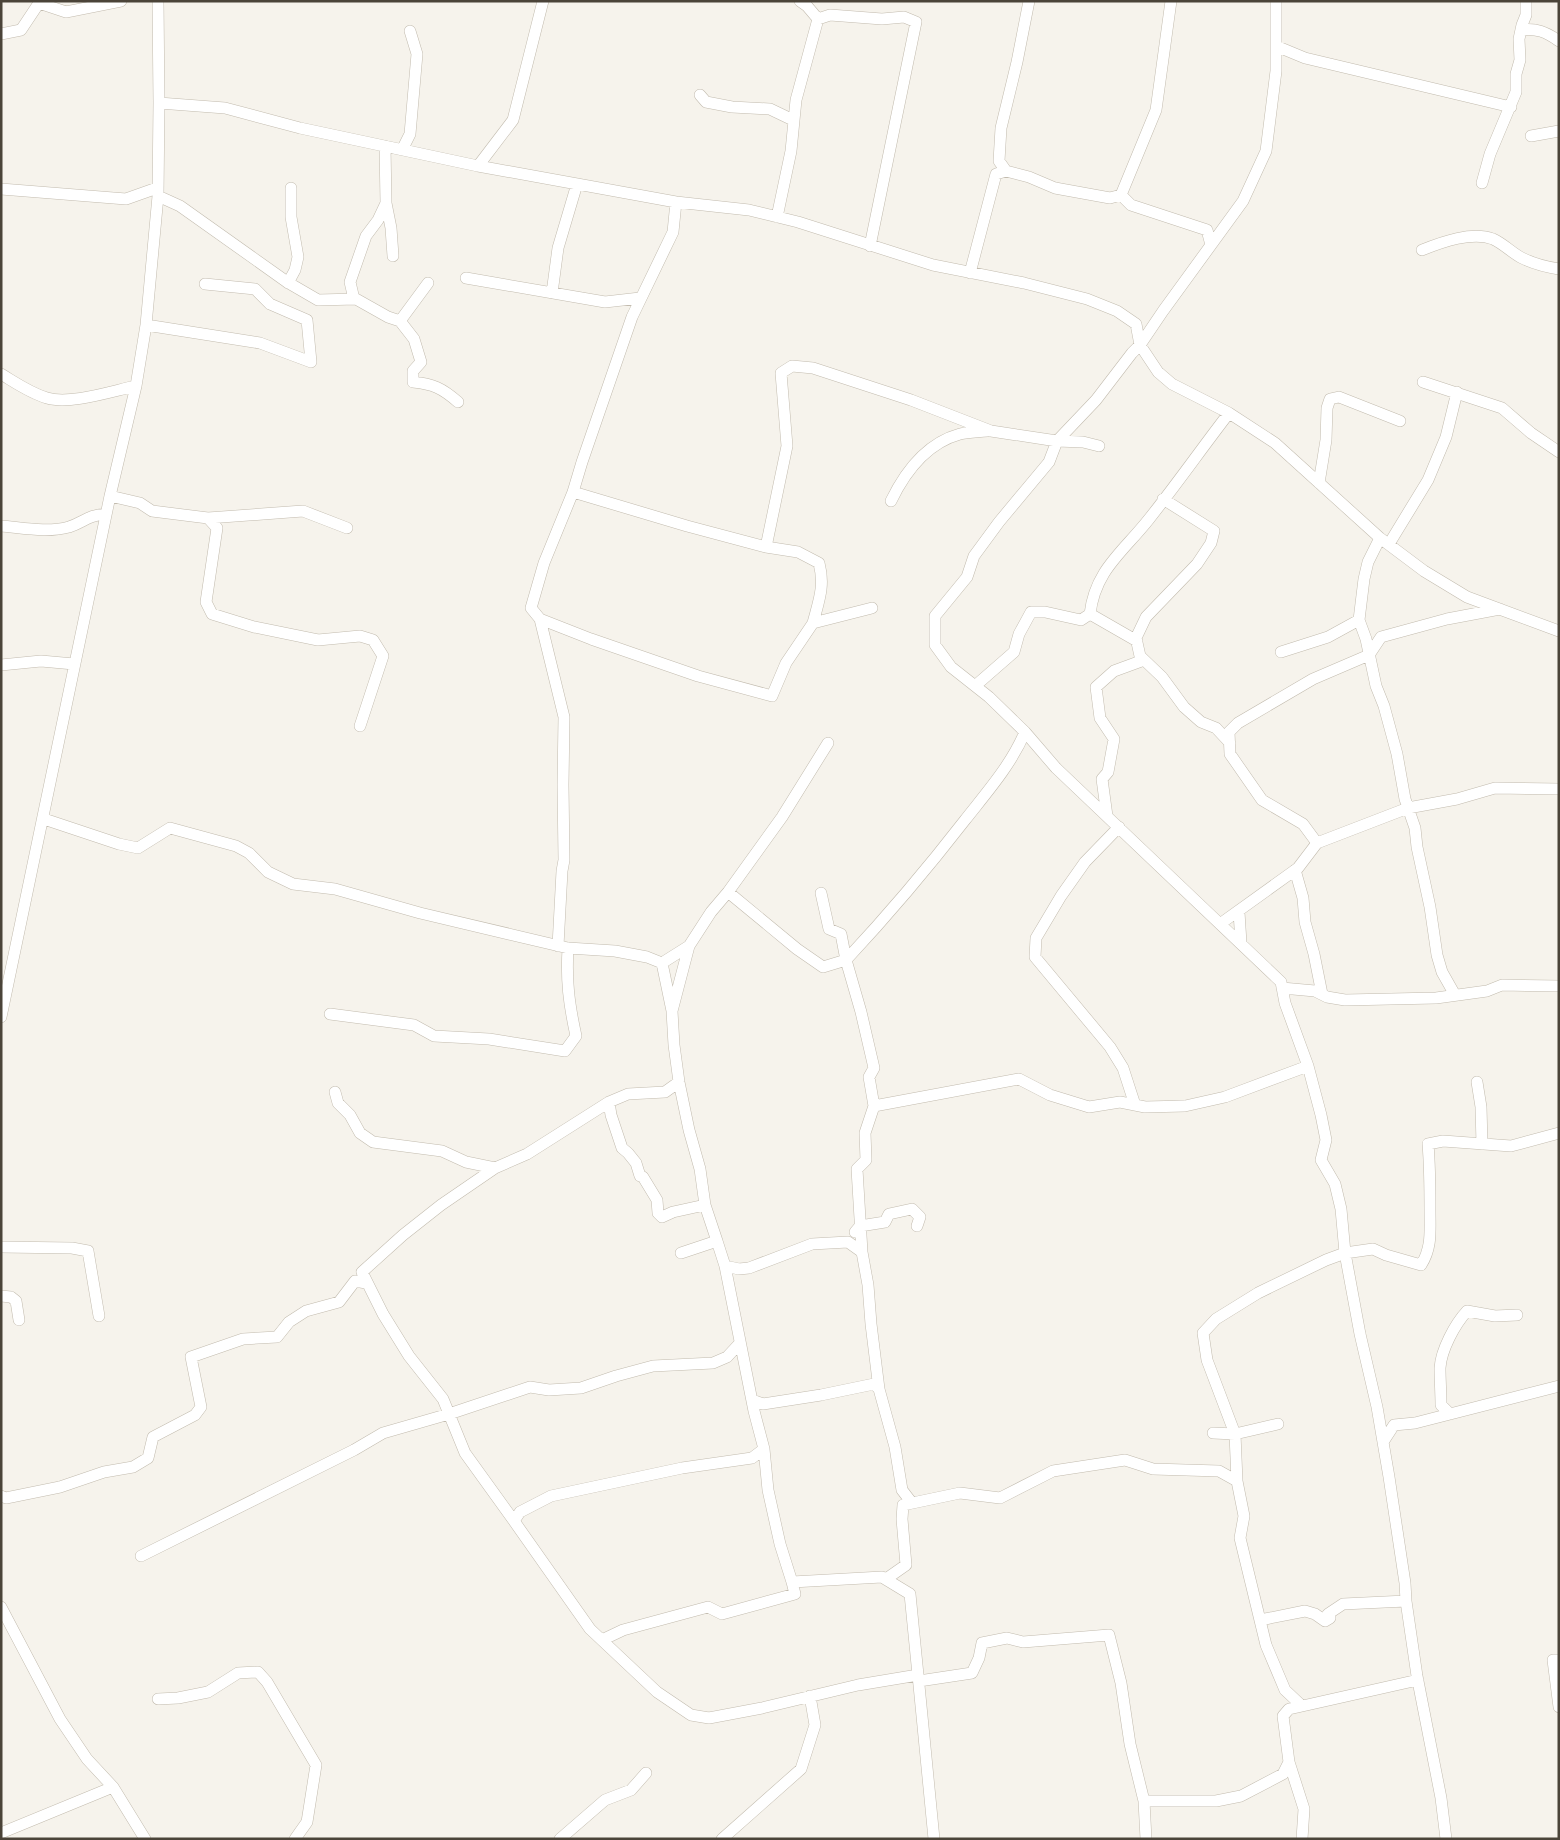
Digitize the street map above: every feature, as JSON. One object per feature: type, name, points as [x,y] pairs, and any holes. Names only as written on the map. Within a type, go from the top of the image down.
[{"type":"street","points":[[1,34],[21,30],[39,3],[66,12],[122,1]]},
{"type":"street","points":[[1,1016],[7,964],[44,818],[74,664],[136,386],[146,325],[157,192],[159,103],[158,1]]},
{"type":"street","points":[[478,166],[513,120],[543,1]]},
{"type":"street","points":[[800,1],[818,19]]},
{"type":"street","points":[[970,273],[1001,172],[999,161],[1000,128],[1017,62],[1029,1]]},
{"type":"street","points":[[1121,195],[1156,110],[1171,1]]},
{"type":"street","points":[[1276,1],[1276,71],[1266,151],[1244,201],[1140,345],[1096,400],[1057,441],[1049,462],[999,522],[974,556],[967,577],[935,616],[935,645],[951,667],[989,697],[1025,732],[1056,768],[1281,982],[1285,1004],[1308,1066],[1322,1115],[1326,1140],[1321,1160],[1335,1184],[1341,1209],[1345,1253],[1383,1442],[1418,1680],[1441,1798],[1446,1839]]},
{"type":"street","points":[[1482,183],[1493,147],[1516,92],[1516,74],[1520,60],[1521,30],[1526,15],[1526,1]]},
{"type":"street","points":[[818,19],[830,15],[882,19],[904,17],[916,22],[870,246]]},
{"type":"street","points":[[777,218],[791,151],[796,100],[818,19]]},
{"type":"street","points":[[1521,30],[1534,28],[1559,41]]},
{"type":"street","points":[[402,150],[410,134],[418,54],[410,30]]},
{"type":"street","points":[[1276,46],[1305,58],[1511,107]]},
{"type":"street","points":[[700,94],[706,102],[732,107],[770,109],[793,120]]},
{"type":"street","points":[[159,103],[225,108],[300,128],[478,166],[676,202],[748,210],[798,222],[925,263],[1024,283],[1107,307],[1136,324],[1140,345],[1158,372],[1172,384],[1229,413],[1275,443],[1384,541],[1424,571],[1458,592],[1559,631]]},
{"type":"street","points":[[1531,136],[1559,131]]},
{"type":"street","points":[[384,146],[386,203],[391,228],[393,256]]},
{"type":"street","points":[[1001,172],[1029,177],[1055,188],[1110,198],[1121,195]]},
{"type":"street","points":[[552,293],[558,248],[577,184]]},
{"type":"street","points":[[288,283],[298,257],[292,217],[291,188]]},
{"type":"street","points":[[1,189],[126,199],[157,192],[180,206],[288,283],[318,300],[354,299],[388,317],[400,320],[414,339],[421,362],[413,371],[413,382],[426,383],[445,390],[458,402]]},
{"type":"street","points":[[1121,195],[1131,205],[1207,230],[1211,245]]},
{"type":"street","points":[[330,1014],[414,1025],[434,1036],[489,1039],[565,1051],[576,1036],[563,947],[564,860],[562,785],[564,717],[540,619],[531,608],[544,563],[573,492],[640,298],[657,269],[673,232],[676,202]]},
{"type":"street","points":[[354,299],[350,282],[366,236],[378,220],[386,203]]},
{"type":"street","points":[[1422,250],[1441,243],[1472,236],[1491,238],[1521,257],[1541,266],[1559,269]]},
{"type":"street","points":[[466,278],[605,302],[640,298]]},
{"type":"street","points":[[400,320],[428,283]]},
{"type":"street","points":[[146,325],[260,343],[311,362],[307,320],[270,304],[255,289],[205,284]]},
{"type":"street","points":[[766,547],[787,446],[781,373],[792,366],[813,368],[911,400],[991,431],[1057,441],[1084,442],[1099,446]]},
{"type":"street","points":[[1,374],[27,390],[48,399],[68,400],[136,386]]},
{"type":"street","points":[[1423,382],[1502,408],[1531,433],[1559,452]]},
{"type":"street","points":[[1455,995],[1442,972],[1437,955],[1415,828],[1408,808],[1393,739],[1384,706],[1376,686],[1359,620],[1368,562],[1428,480],[1446,437],[1457,392]]},
{"type":"street","points":[[1319,483],[1326,440],[1327,408],[1330,399],[1340,397],[1400,421]]},
{"type":"street","points":[[975,686],[1014,652],[1019,634],[1031,612],[1045,612],[1081,620],[1090,614],[1092,597],[1107,567],[1148,520],[1229,413]]},
{"type":"street","points":[[891,501],[915,462],[942,441],[961,434],[991,431]]},
{"type":"street","points":[[540,619],[698,676],[772,696],[786,663],[813,623],[819,601],[823,578],[819,563],[798,552],[766,547],[687,526],[573,492]]},
{"type":"street","points":[[110,496],[140,503],[152,511],[208,518],[303,511],[347,528]]},
{"type":"street","points":[[1163,499],[1214,531],[1211,543],[1197,564],[1146,617],[1136,638],[1140,656],[1162,677],[1184,707],[1201,722],[1216,728],[1230,743]]},
{"type":"street","points":[[1,526],[49,531],[70,527],[93,515],[106,514]]},
{"type":"street","points":[[208,518],[217,528],[206,602],[212,614],[254,627],[318,640],[360,636],[373,640],[383,656],[360,726]]},
{"type":"street","points":[[813,623],[872,608]]},
{"type":"street","points":[[1317,843],[1303,824],[1262,800],[1230,754],[1229,732],[1238,723],[1313,680],[1369,655],[1381,637],[1447,619],[1500,609]]},
{"type":"street","points":[[1090,614],[1137,642]]},
{"type":"street","points":[[1281,652],[1328,638],[1359,620]]},
{"type":"street","points":[[1107,816],[1102,780],[1108,772],[1114,739],[1100,718],[1096,687],[1114,670],[1144,660]]},
{"type":"street","points":[[1,665],[41,661],[74,664]]},
{"type":"street","points":[[728,892],[797,949],[823,967],[846,960],[922,876],[999,777],[1025,732]]},
{"type":"street","points":[[672,1011],[689,946],[710,912],[728,892],[782,817],[828,743]]},
{"type":"street","points":[[1220,924],[1295,870],[1317,843],[1408,808],[1456,799],[1495,788],[1559,789]]},
{"type":"street","points":[[44,818],[119,844],[138,848],[170,828],[193,833],[236,846],[249,852],[268,872],[293,884],[335,889],[420,913],[563,947],[615,951],[647,956],[662,963]]},
{"type":"street","points":[[1120,828],[1085,862],[1061,896],[1036,938],[1035,957],[1110,1047],[1123,1068],[1135,1105]]},
{"type":"street","points":[[1295,870],[1303,898],[1304,922],[1314,954],[1322,994]]},
{"type":"street","points":[[821,893],[829,929],[841,934],[874,1068],[869,1077],[874,1106],[865,1133],[866,1160],[857,1169],[862,1252],[868,1285],[879,1389],[894,1447],[902,1490],[912,1503]]},
{"type":"street","points":[[1239,912],[1241,944]]},
{"type":"street","points":[[662,963],[689,946]]},
{"type":"street","points":[[602,1640],[622,1630],[708,1607],[722,1614],[795,1594],[780,1544],[768,1490],[764,1449],[752,1400],[725,1266],[705,1205],[700,1169],[689,1130],[679,1082],[672,1011],[662,963]]},
{"type":"street","points":[[1282,988],[1315,991],[1345,1000],[1436,998],[1487,991],[1502,986],[1559,986]]},
{"type":"street","points":[[874,1106],[1018,1080],[1050,1095],[1089,1106],[1120,1102],[1146,1107],[1185,1106],[1224,1097],[1308,1066]]},
{"type":"street","points":[[679,1082],[666,1092],[628,1094],[610,1102],[527,1154],[495,1168],[441,1205],[403,1235],[362,1272],[383,1314],[409,1356],[443,1399],[465,1453],[590,1628],[657,1692],[691,1715],[709,1718],[762,1708],[858,1685],[972,1673],[979,1658],[982,1643],[1007,1638],[1024,1642],[1109,1635],[1120,1683],[1130,1744],[1144,1801],[1146,1839]]},
{"type":"street","points":[[1477,1082],[1481,1107],[1482,1144]]},
{"type":"street","points":[[335,1092],[338,1103],[350,1115],[360,1133],[374,1142],[442,1151],[466,1162],[495,1168]]},
{"type":"street","points":[[610,1102],[611,1115],[622,1148],[636,1163],[640,1176],[657,1200],[658,1213],[662,1216],[705,1205]]},
{"type":"street","points":[[1302,1706],[1285,1690],[1266,1645],[1240,1538],[1244,1516],[1237,1482],[1236,1434],[1207,1360],[1203,1333],[1216,1319],[1258,1293],[1326,1260],[1345,1253],[1374,1249],[1386,1255],[1421,1265],[1426,1257],[1430,1242],[1431,1186],[1428,1144],[1443,1140],[1511,1146],[1559,1133]]},
{"type":"street","points":[[848,1242],[860,1226],[885,1222],[889,1214],[912,1209],[920,1217],[917,1226]]},
{"type":"street","points":[[682,1252],[716,1241]]},
{"type":"street","points":[[725,1266],[749,1268],[812,1244],[848,1242],[862,1252]]},
{"type":"street","points":[[1,1247],[72,1248],[88,1251],[99,1316]]},
{"type":"street","points":[[1,1496],[6,1498],[33,1494],[104,1472],[133,1467],[148,1458],[153,1436],[195,1415],[201,1407],[191,1358],[243,1339],[277,1337],[289,1322],[306,1311],[339,1302],[355,1281],[366,1283]]},
{"type":"street","points":[[1,1296],[10,1297],[16,1301],[19,1320]]},
{"type":"street","points":[[1450,1414],[1441,1405],[1440,1366],[1447,1344],[1458,1321],[1467,1311],[1495,1316],[1517,1315]]},
{"type":"street","points":[[141,1556],[354,1450],[383,1433],[449,1414],[530,1387],[549,1390],[581,1388],[654,1366],[713,1363],[727,1357],[740,1343]]},
{"type":"street","points":[[752,1400],[763,1404],[874,1384],[879,1389]]},
{"type":"street","points":[[1383,1442],[1394,1425],[1415,1423],[1559,1386]]},
{"type":"street","points":[[1213,1433],[1236,1434],[1278,1424]]},
{"type":"street","points":[[514,1521],[520,1512],[551,1496],[682,1468],[752,1458],[764,1449]]},
{"type":"street","points":[[886,1579],[906,1565],[902,1519],[904,1505],[960,1493],[1000,1498],[1053,1471],[1125,1460],[1153,1469],[1219,1471],[1237,1482]]},
{"type":"street","points":[[792,1582],[882,1577],[910,1594],[934,1839]]},
{"type":"street","points":[[1260,1620],[1305,1611],[1315,1614],[1325,1621],[1330,1618],[1328,1614],[1343,1604],[1406,1601]]},
{"type":"street","points":[[1,1607],[6,1629],[60,1719],[87,1759],[113,1787],[145,1839]]},
{"type":"street","points":[[1559,1660],[1553,1660],[1559,1707]]},
{"type":"street","points":[[158,1699],[178,1698],[208,1692],[238,1673],[258,1672],[268,1682],[316,1765],[307,1822],[296,1839]]},
{"type":"street","points":[[1302,1839],[1304,1810],[1288,1762],[1283,1716],[1289,1710],[1302,1706],[1418,1680]]},
{"type":"street","points":[[722,1839],[783,1787],[801,1769],[815,1725],[810,1696]]},
{"type":"street","points":[[1144,1801],[1216,1801],[1240,1796],[1283,1774],[1288,1762]]},
{"type":"street","points":[[560,1839],[605,1800],[631,1790],[646,1773]]},
{"type":"street","points":[[1,1833],[113,1787]]}]
